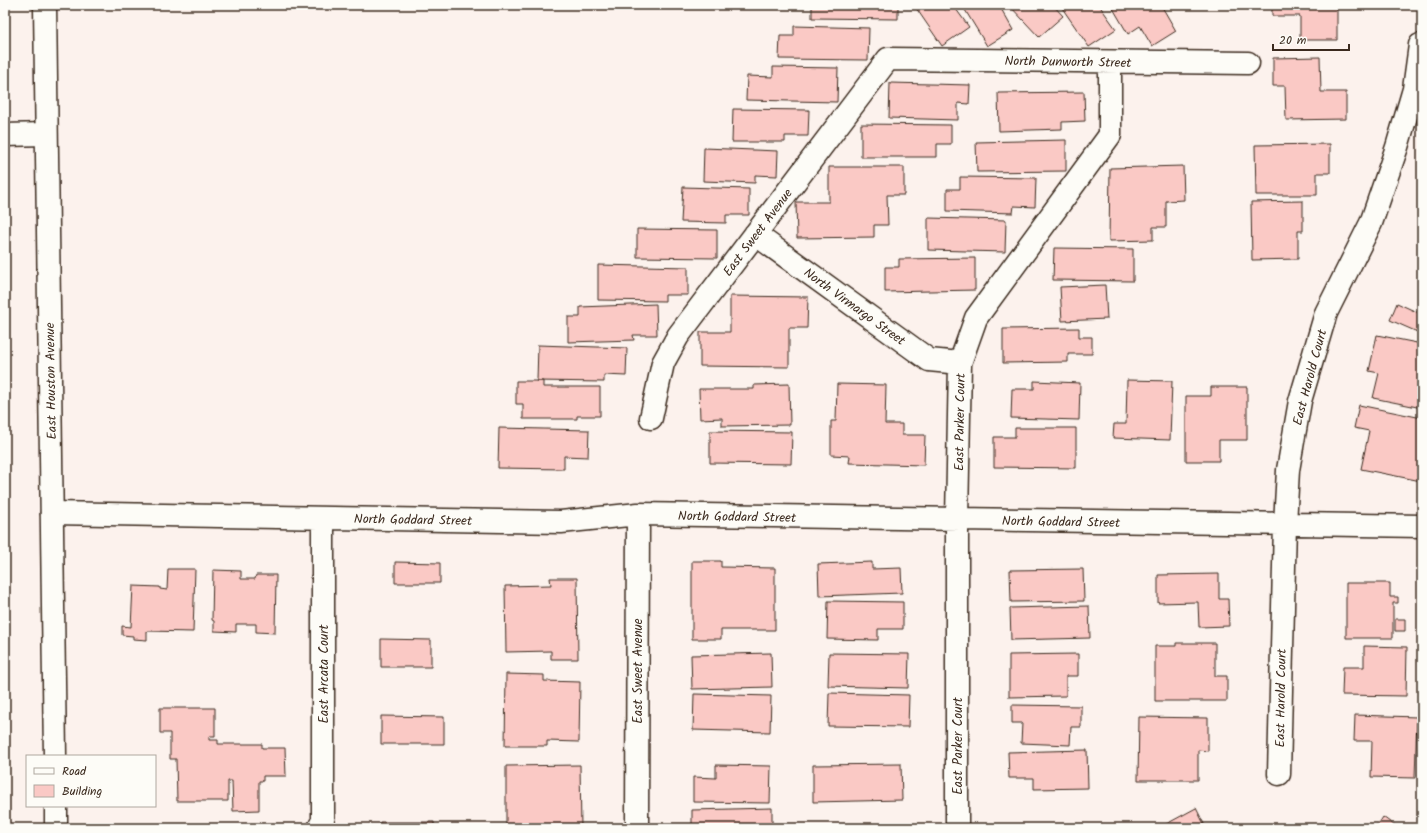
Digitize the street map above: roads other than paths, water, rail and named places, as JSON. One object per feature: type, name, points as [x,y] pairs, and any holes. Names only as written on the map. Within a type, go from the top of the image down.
[{"type":"street","name":"East Houston Avenue","points":[[45,5],[55,755]]},
{"type":"street","name":"East Harold Court","points":[[1279,774],[1284,524],[1288,470],[1300,401],[1326,313],[1371,223],[1397,147],[1414,89],[1420,45]]},
{"type":"street","name":"North Dunworth Street","points":[[888,59],[1248,63]]},
{"type":"street","name":"East Sweet Avenue","points":[[651,418],[663,363],[670,349],[888,59]]},
{"type":"street","name":"East Parker Court","points":[[957,828],[957,519],[960,363],[976,318],[1110,135],[1110,62]]},
{"type":"street","points":[[5,135],[46,134]]},
{"type":"street","name":"North Virmargo Street","points":[[755,234],[929,360],[960,363]]},
{"type":"street","name":"North Goddard Street","points":[[52,513],[562,522],[638,514],[1422,526]]},
{"type":"street","name":"East Sweet Avenue","points":[[637,828],[638,514]]},
{"type":"street","name":"East Arcata Court","points":[[319,828],[323,820],[323,518]]},
{"type":"street","points":[[56,807],[56,828]]}]
